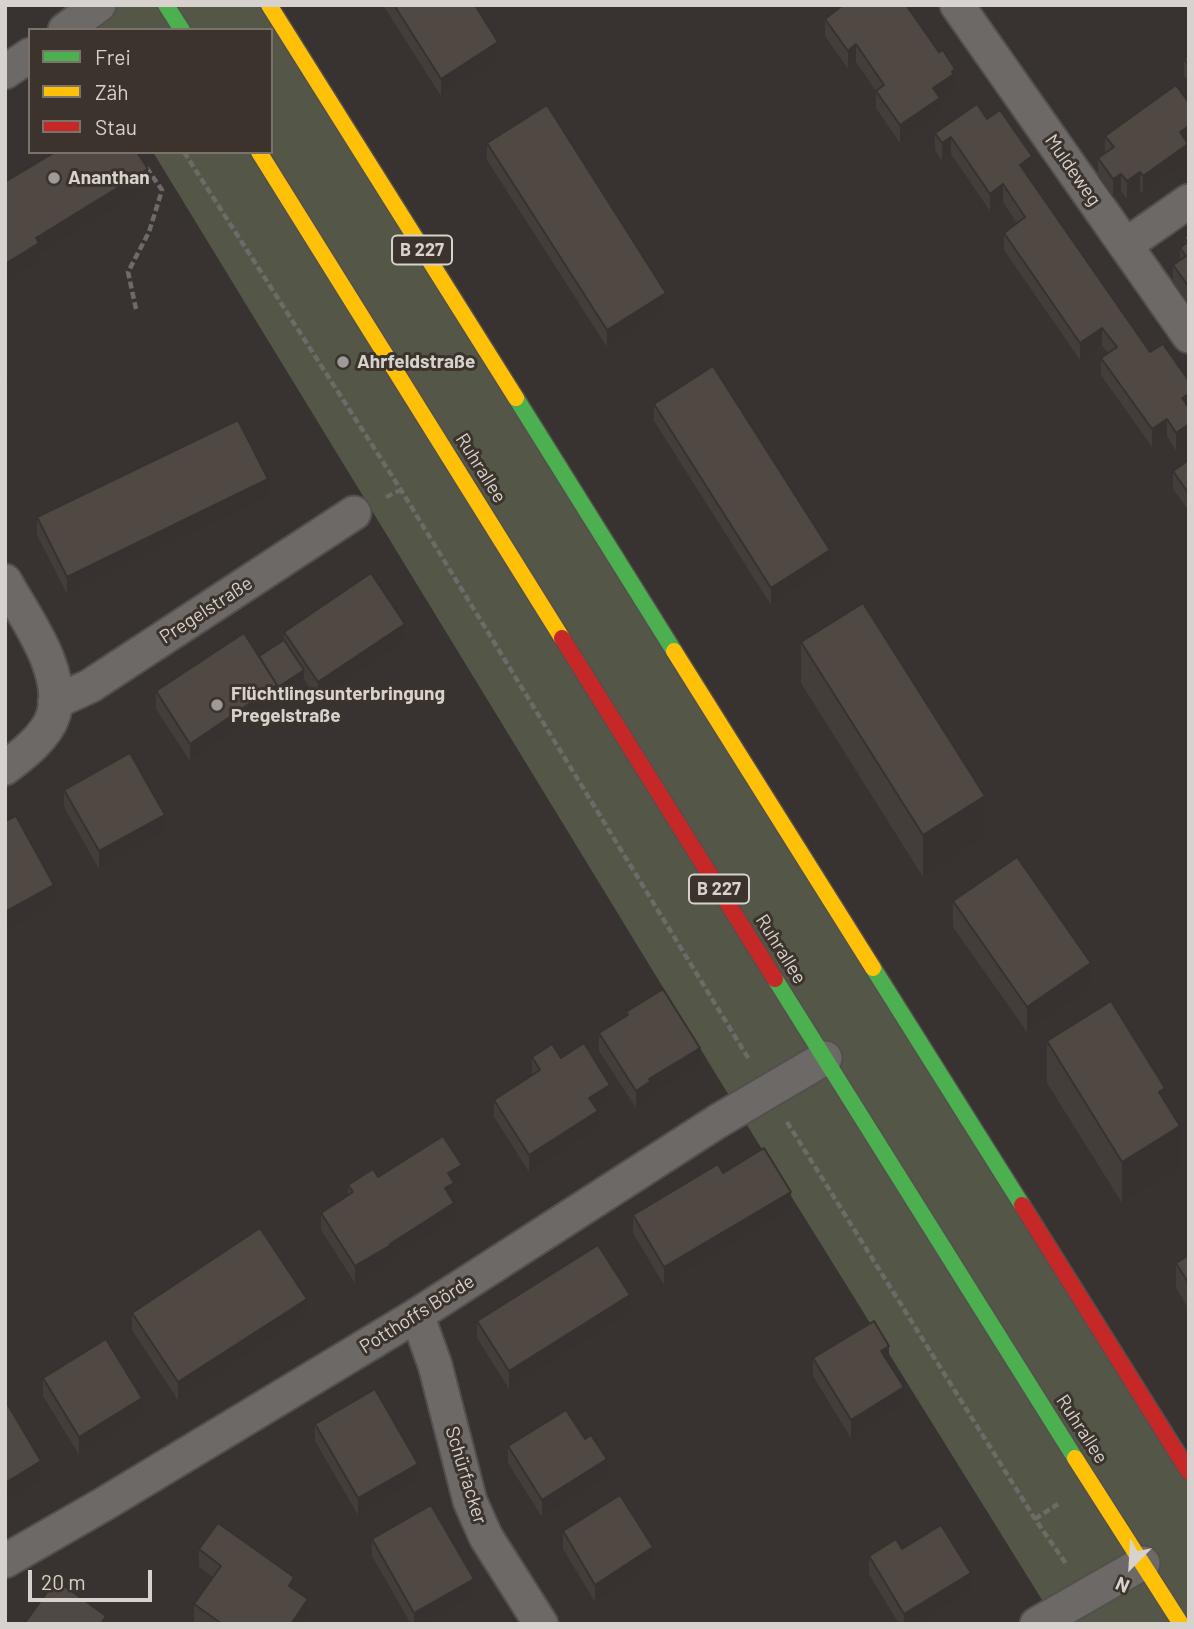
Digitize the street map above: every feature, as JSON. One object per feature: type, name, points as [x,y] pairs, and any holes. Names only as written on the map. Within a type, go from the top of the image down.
[{"type":"main road","points":[[166,5],[181,28]]},
{"type":"main road","name":"B 227","points":[[269,5],[1189,1472]]},
{"type":"main road","name":"Ruhrallee","points":[[260,154],[824,1058],[1181,1624]]},
{"type":"street","points":[[68,28],[99,5]]},
{"type":"street","name":"Muldeweg","points":[[957,5],[1189,336]]},
{"type":"street","points":[[5,72],[28,56]]},
{"type":"street","points":[[1126,245],[1189,201]]},
{"type":"street","name":"Pregelstraße","points":[[55,702],[90,686],[354,513]]},
{"type":"street","points":[[5,581],[48,661],[55,682],[52,717],[45,730],[22,755],[5,768]]},
{"type":"street","name":"Potthoffs Börde","points":[[5,1561],[417,1315],[718,1121],[824,1058]]},
{"type":"street","name":"Schürfacker","points":[[417,1315],[435,1365],[470,1501],[486,1537],[541,1624]]},
{"type":"street","points":[[1037,1624],[1143,1563]]},
{"type":"path","points":[[185,154],[401,490],[769,1093],[1035,1519],[1087,1595]]},
{"type":"path","points":[[136,309],[128,272],[149,232],[162,190],[143,163]]},
{"type":"green space","points":[[64,5],[266,5],[1189,1478],[1189,1624],[1057,1624],[747,1125],[154,154],[273,154],[273,28],[78,28]]},
{"type":"building","points":[[394,5],[475,5],[498,42],[441,79]]},
{"type":"building","points":[[843,5],[906,5],[939,52],[943,50],[955,69],[952,72],[954,74],[933,88],[940,98],[900,125],[876,91],[884,85],[856,44],[848,51],[825,19]]},
{"type":"building","points":[[1176,85],[1189,103],[1189,126],[1180,132],[1188,144],[1143,176],[1140,172],[1127,181],[1121,174],[1113,179],[1098,158],[1114,147],[1105,136]]},
{"type":"building","points":[[977,104],[987,119],[1000,110],[1032,156],[1020,165],[1150,352],[1163,344],[1189,381],[1189,394],[1182,398],[1189,408],[1189,424],[1176,433],[1167,419],[1152,429],[1101,358],[1117,347],[1102,328],[1080,343],[1004,233],[1025,217],[1003,184],[990,194],[951,137],[942,143],[935,133]]},
{"type":"building","points":[[547,105],[666,293],[607,330],[487,143]]},
{"type":"building","points":[[52,154],[138,154],[148,169],[36,238],[39,243],[5,264],[5,182]]},
{"type":"building","points":[[1189,234],[1189,287],[1173,265],[1186,256],[1180,248],[1187,242],[1184,237]]},
{"type":"building","points":[[713,366],[830,550],[771,588],[654,404]]},
{"type":"building","points":[[238,420],[268,479],[67,577],[37,517]]},
{"type":"building","points":[[1189,460],[1189,494],[1173,471]]},
{"type":"building","name":"Flüchtlingsunterbringung Pregelstraße","points":[[371,573],[405,624],[318,682],[284,632]]},
{"type":"building","points":[[863,603],[985,796],[923,835],[801,642]]},
{"type":"building","name":"Flüchtlingsunterbringung Pregelstraße","points":[[244,633],[277,685],[190,744],[156,691]]},
{"type":"building","points":[[284,640],[304,670],[277,688],[259,656]]},
{"type":"building","points":[[130,753],[165,815],[99,851],[64,790]]},
{"type":"building","points":[[16,816],[54,885],[5,912],[5,821]]},
{"type":"building","points":[[1017,857],[1091,963],[1027,1007],[953,901]]},
{"type":"building","points":[[663,989],[700,1048],[649,1079],[651,1081],[636,1091],[599,1033]]},
{"type":"building","points":[[1111,1001],[1165,1088],[1159,1092],[1180,1126],[1122,1162],[1047,1041]]},
{"type":"building","points":[[584,1043],[610,1085],[589,1098],[598,1111],[529,1155],[494,1100],[540,1070],[532,1057],[552,1044],[561,1058]]},
{"type":"building","points":[[443,1136],[462,1165],[448,1173],[454,1183],[445,1188],[454,1203],[355,1266],[321,1213],[353,1192],[348,1185],[373,1169],[378,1177]]},
{"type":"building","points":[[764,1148],[791,1192],[664,1267],[633,1215],[718,1164],[723,1173]]},
{"type":"building","points":[[260,1228],[307,1299],[178,1382],[132,1313]]},
{"type":"building","points":[[598,1245],[630,1295],[509,1371],[477,1321]]},
{"type":"building","points":[[1189,1255],[1189,1284],[1176,1263]]},
{"type":"building","points":[[874,1321],[889,1346],[881,1351],[904,1387],[851,1420],[813,1358]]},
{"type":"building","points":[[106,1339],[142,1398],[79,1437],[43,1378]]},
{"type":"building","points":[[375,1389],[418,1464],[358,1498],[315,1424]]},
{"type":"building","points":[[5,1400],[41,1461],[5,1483]]},
{"type":"building","points":[[566,1410],[585,1439],[591,1435],[607,1459],[542,1500],[508,1446]]},
{"type":"building","points":[[620,1495],[653,1547],[595,1585],[563,1531]]},
{"type":"building","points":[[431,1505],[474,1579],[414,1613],[372,1539]]},
{"type":"building","points":[[218,1523],[294,1577],[289,1586],[308,1599],[291,1624],[222,1624],[194,1604],[221,1566],[199,1549]]},
{"type":"building","points":[[941,1525],[971,1573],[904,1614],[869,1556],[896,1539],[902,1549]]},
{"type":"building","points":[[56,1580],[106,1616],[101,1624],[24,1624]]},
{"type":"traffic: fast","points":[[166,5],[181,28]]},
{"type":"traffic: fast","points":[[516,398],[674,651]]},
{"type":"traffic: fast","points":[[873,968],[1022,1205]]},
{"type":"traffic: fast","points":[[775,979],[1075,1458]]},
{"type":"traffic: slow","points":[[269,5],[516,398]]},
{"type":"traffic: slow","points":[[260,154],[562,638]]},
{"type":"traffic: slow","points":[[674,651],[873,968]]},
{"type":"traffic: slow","points":[[1075,1458],[1181,1624]]},
{"type":"traffic: jam","points":[[562,638],[775,979]]},
{"type":"traffic: jam","points":[[1022,1205],[1189,1472]]},
{"type":"place","name":"Ananthan","points":[[54,178]]},
{"type":"place","name":"Ahrfeldstraße","points":[[343,362]]},
{"type":"place","name":"Flüchtlingsunterbringung Pregelstraße","points":[[217,705]]}]
